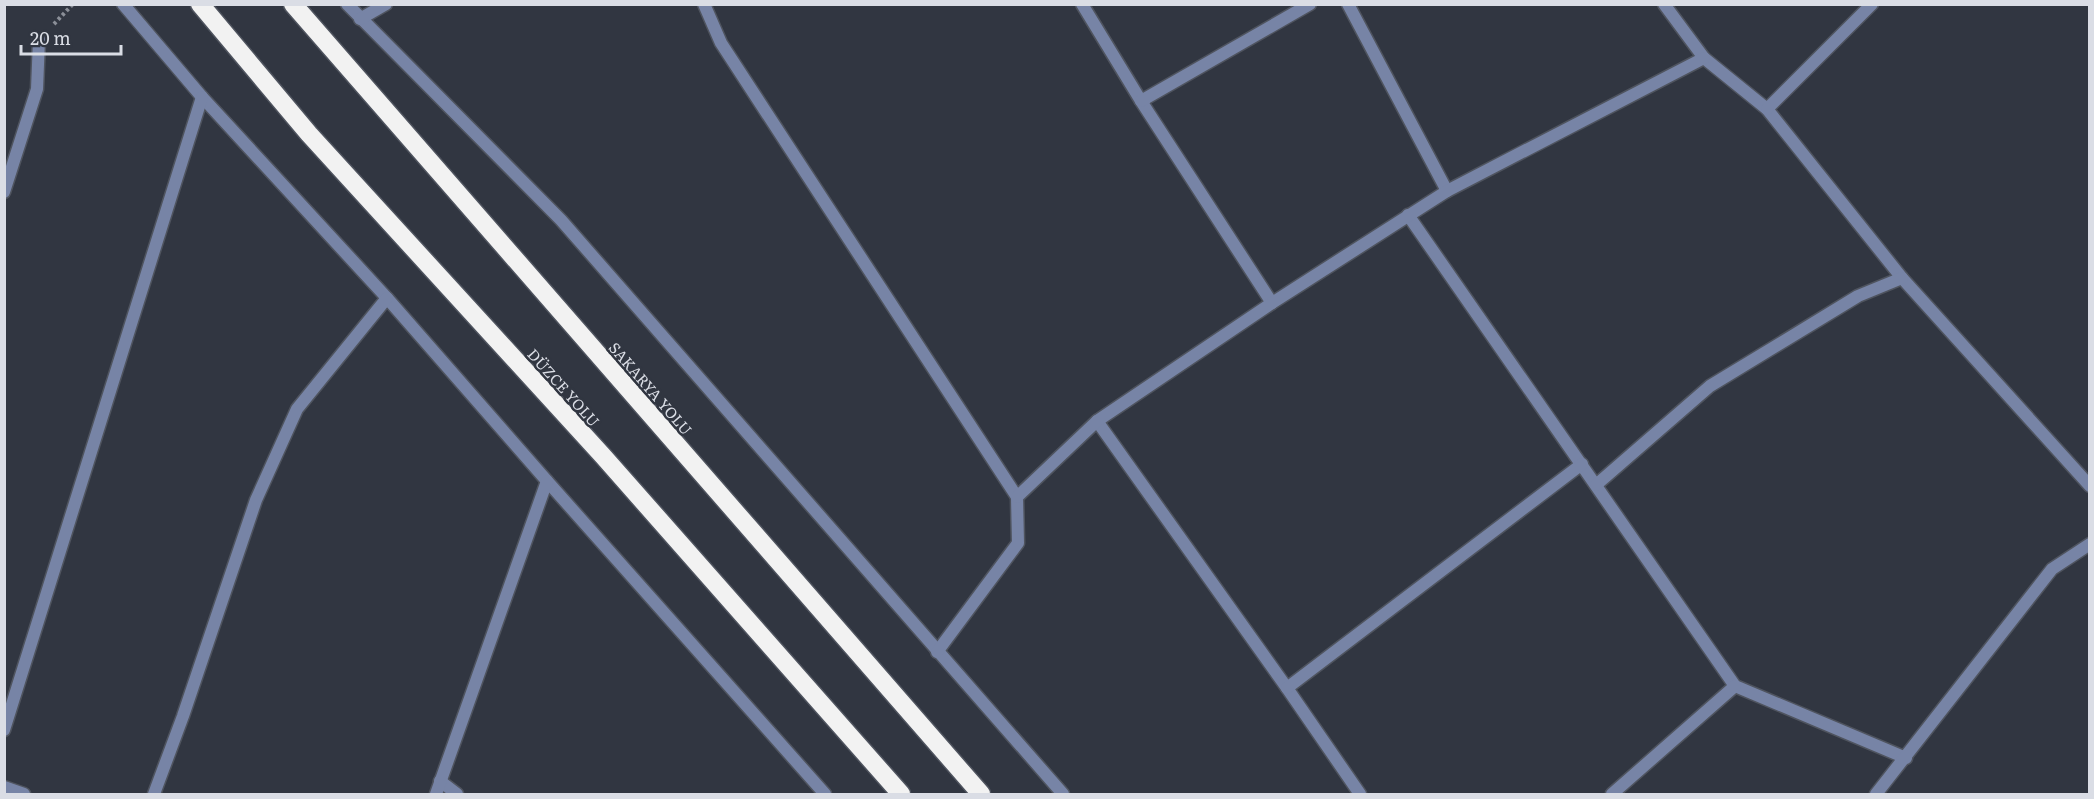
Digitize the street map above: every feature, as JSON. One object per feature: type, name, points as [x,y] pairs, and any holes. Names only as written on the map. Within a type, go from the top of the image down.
[{"type":"highway","name":"DÜZCE YOLU","points":[[200,4],[309,134],[603,456],[901,795]]},
{"type":"highway","name":"SAKARYA YOLU","points":[[293,4],[981,795]]},
{"type":"street","points":[[123,4],[202,97],[387,298],[825,795]]},
{"type":"street","points":[[347,4],[561,220],[1064,795]]},
{"type":"street","points":[[360,19],[386,4]]},
{"type":"street","points":[[704,4],[721,43],[1017,497],[1018,543],[938,652]]},
{"type":"street","points":[[1082,4],[1141,101],[1272,303]]},
{"type":"street","points":[[1141,101],[1310,4]]},
{"type":"street","points":[[1348,4],[1447,191]]},
{"type":"street","points":[[1664,4],[1704,58],[1767,109],[1902,278],[2090,486]]},
{"type":"street","points":[[1767,109],[1872,4]]},
{"type":"street","points":[[4,192],[37,89],[39,40]]},
{"type":"street","points":[[1017,497],[1097,421],[1408,215],[1447,191],[1704,58]]},
{"type":"street","points":[[4,730],[202,97]]},
{"type":"street","points":[[1408,215],[1735,686],[1906,758]]},
{"type":"street","points":[[1596,484],[1710,386],[1858,296],[1902,278]]},
{"type":"street","points":[[154,795],[256,500],[297,409],[387,298]]},
{"type":"street","points":[[1097,421],[1287,688],[1357,794]]},
{"type":"street","points":[[1287,688],[1582,464]]},
{"type":"street","points":[[436,795],[547,481]]},
{"type":"street","points":[[1876,795],[2052,569],[2090,544]]},
{"type":"street","points":[[1612,795],[1735,686]]},
{"type":"street","points":[[440,781],[457,795]]},
{"type":"street","points":[[4,787],[24,795]]}]
